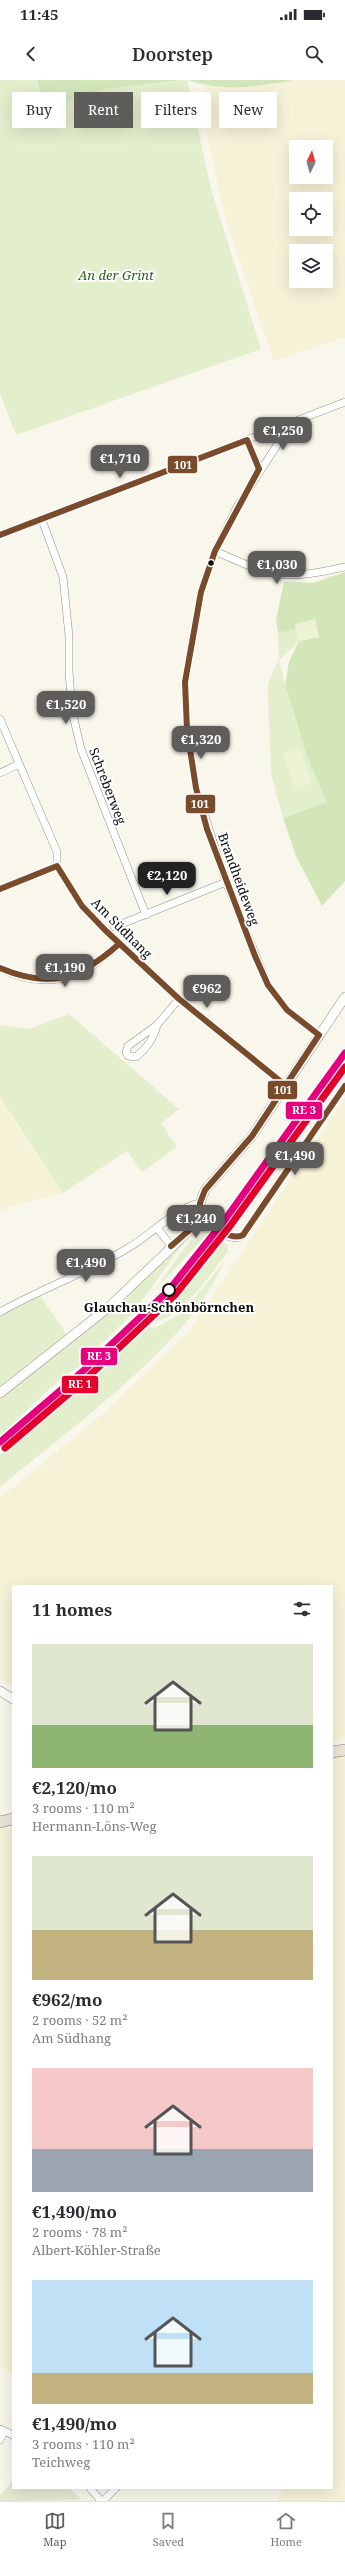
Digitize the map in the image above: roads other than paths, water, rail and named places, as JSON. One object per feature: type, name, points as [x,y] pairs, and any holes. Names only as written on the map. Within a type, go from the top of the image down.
[{"type":"main road","points":[[333,1752],[345,1750]]},
{"type":"main road","points":[[0,1822],[12,1820]]},
{"type":"street","points":[[0,535],[345,402]]},
{"type":"street","name":"Brandheideweg","points":[[292,422],[236,506],[215,551],[201,592],[185,682],[187,730],[196,788],[226,882],[268,985],[286,1010],[319,1035]]},
{"type":"street","name":"Schreberweg","points":[[42,520],[63,577],[69,636],[68,672],[72,711],[80,749],[146,915]]},
{"type":"street","points":[[215,551],[261,571],[284,577],[308,575],[345,567]]},
{"type":"street","name":"Am Südhang","points":[[0,719],[57,852],[57,866],[82,906],[119,944],[179,999],[285,1085]]},
{"type":"street","points":[[0,772],[19,764]]},
{"type":"street","points":[[0,889],[57,866]]},
{"type":"street","points":[[114,927],[226,882]]},
{"type":"street","points":[[0,968],[26,978],[59,980],[87,970],[119,944]]},
{"type":"street","points":[[0,1393],[109,1307],[171,1246],[193,1227],[200,1214],[200,1203],[205,1190],[252,1136],[345,997]]},
{"type":"street","points":[[157,1025],[150,1043],[136,1057],[128,1056],[126,1052],[128,1046],[157,1025],[179,999]]},
{"type":"street","points":[[200,1214],[230,1237],[237,1238],[243,1234],[345,1086]]},
{"type":"street","points":[[0,1312],[77,1277],[158,1229],[187,1206],[200,1203]]},
{"type":"street","points":[[158,1229],[171,1246]]},
{"type":"street","points":[[0,1691],[12,1698]]},
{"type":"street","points":[[0,2440],[2,2430],[12,2435]]},
{"type":"street","points":[[91,2489],[102,2501],[115,2489]]},
{"type":"place","name":"Glauchau-Schönbörnchen","points":[[169,1290]]},
{"type":"park label","name":"An der Grint","points":[[116,275]]}]
